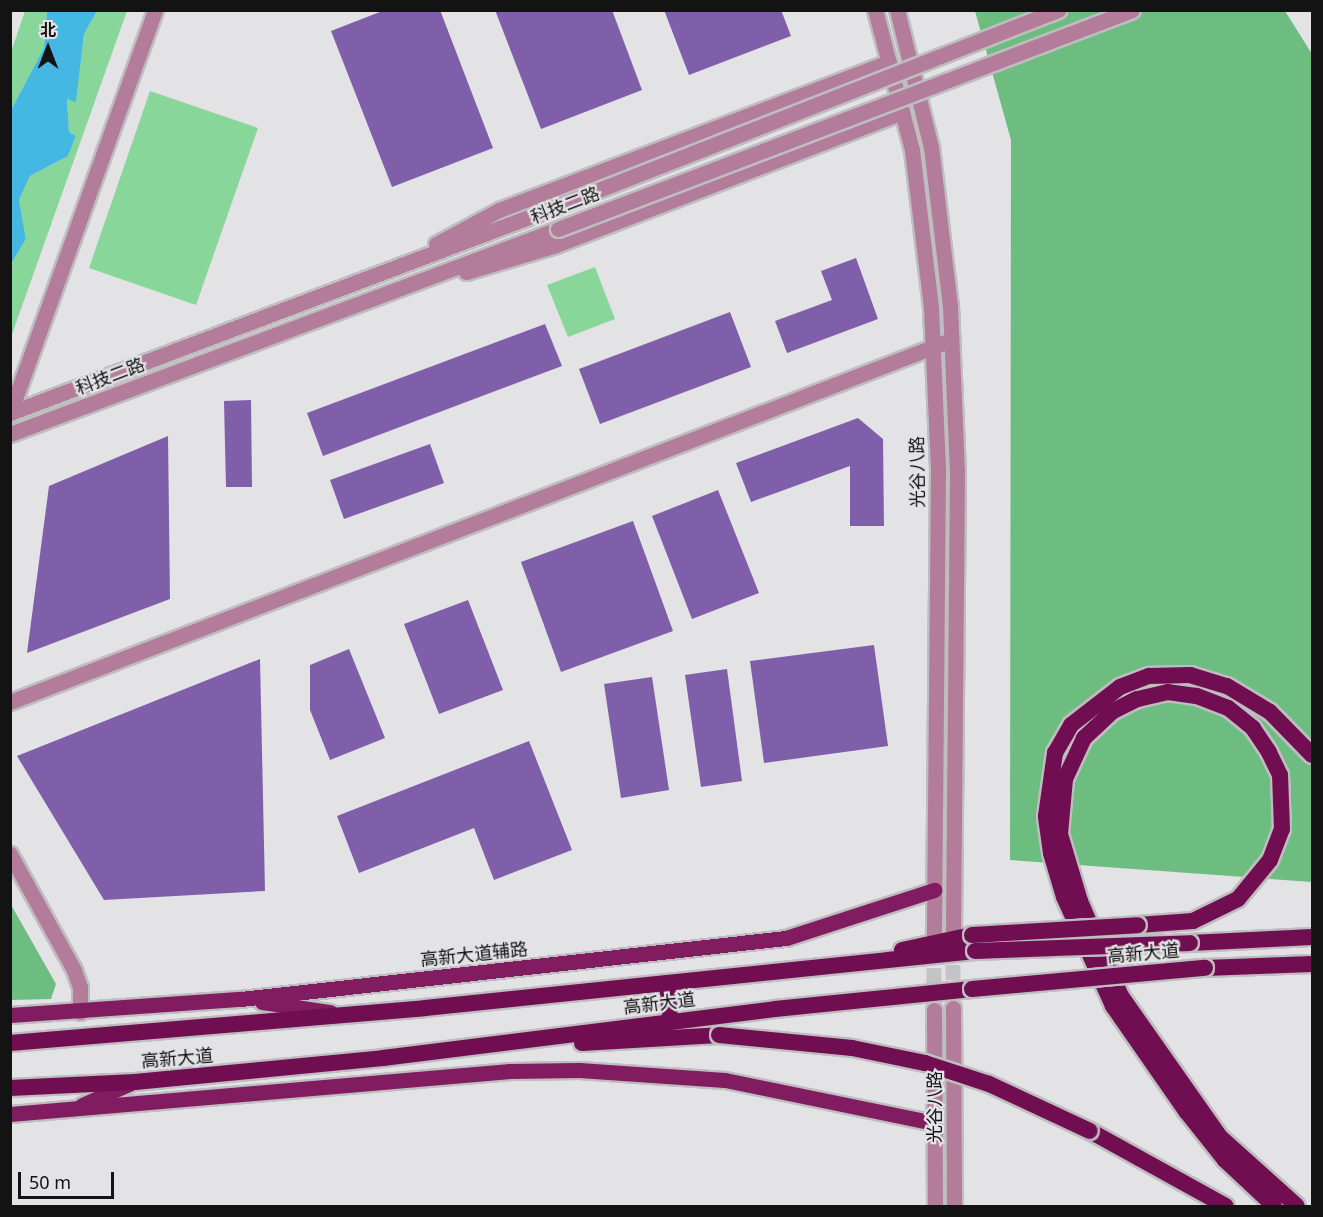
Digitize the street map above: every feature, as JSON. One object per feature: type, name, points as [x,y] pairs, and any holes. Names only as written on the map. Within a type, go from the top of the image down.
[{"type":"highway","points":[[1274,1206],[1225,1160],[1192,1119],[1113,1006],[1064,897],[1051,853],[1046,816],[1055,753],[1071,725],[1120,687],[1149,676],[1190,675],[1227,686],[1270,712],[1312,755]]},
{"type":"highway","points":[[973,943],[1138,925],[1192,921],[1238,899],[1270,860],[1282,829],[1280,776],[1269,752],[1253,728],[1228,708],[1196,696],[1168,692],[1137,699],[1112,712],[1084,738],[1065,779],[1060,834],[1080,901],[1120,996],[1220,1137],[1297,1206]]},
{"type":"highway","name":"高新大道","points":[[10,1042],[345,1014],[806,970],[973,943],[1190,943],[1312,937]]},
{"type":"highway","name":"高新大道","points":[[10,1088],[135,1082],[383,1058],[670,1021],[972,989],[1205,968],[1312,964]]},
{"type":"highway","points":[[667,983],[670,1021]]},
{"type":"highway","points":[[383,1058],[720,1035],[852,1048],[924,1063],[989,1084],[1090,1131],[1226,1206]]},
{"type":"main road","name":"高新大道辅路","points":[[10,1015],[81,1012],[242,999],[786,938],[934,890]]},
{"type":"main road","points":[[242,999],[345,1014]]},
{"type":"main road","points":[[10,1114],[510,1071],[579,1070],[725,1080],[934,1123]]},
{"type":"main road","points":[[71,1110],[135,1082]]},
{"type":"street","points":[[11,413],[155,10]]},
{"type":"street","name":"光谷八路","points":[[875,10],[912,150],[932,348],[938,470],[934,939]]},
{"type":"street","points":[[897,10],[931,147],[951,340],[957,470],[953,931]]},
{"type":"street","name":"科技二路","points":[[11,413],[550,209],[1058,10]]},
{"type":"street","name":"科技二路","points":[[10,434],[558,229],[1132,10]]},
{"type":"street","points":[[413,260],[457,230],[499,210],[889,62]]},
{"type":"street","points":[[422,280],[525,256],[902,112]]},
{"type":"street","points":[[10,702],[951,340]]},
{"type":"street","points":[[10,854],[74,970],[80,987],[81,1012]]},
{"type":"street","name":"光谷八路","points":[[953,1008],[954,1206]]},
{"type":"street","name":"光谷八路","points":[[934,1010],[934,1206]]},
{"type":"green space","points":[[25,11],[47,11],[44,48],[11,110],[11,52]]},
{"type":"green space","points":[[97,11],[127,11],[11,337],[11,264],[26,239],[19,200],[30,176],[68,156],[76,136],[69,132],[67,99],[76,101],[84,34]]},
{"type":"green space","points":[[975,11],[1285,11],[1312,54],[1312,882],[1010,860],[1011,140]]},
{"type":"green space","points":[[150,91],[258,128],[196,305],[89,268]]},
{"type":"green space","points":[[595,267],[615,319],[568,337],[547,285]]},
{"type":"green space","points":[[10,903],[56,984],[51,999],[11,1000]]},
{"type":"water","points":[[47,11],[97,11],[84,34],[76,102],[67,99],[69,132],[76,136],[68,156],[30,176],[19,200],[26,239],[11,264],[11,110],[44,48]]},
{"type":"building","points":[[385,10],[440,10],[493,148],[392,187],[331,31]]},
{"type":"building","points":[[495,10],[612,10],[642,90],[541,129]]},
{"type":"building","points":[[664,10],[781,10],[791,36],[689,75]]},
{"type":"building","points":[[856,258],[878,319],[787,353],[775,321],[832,300],[821,271]]},
{"type":"building","points":[[730,312],[751,367],[600,424],[579,369]]},
{"type":"building","points":[[545,324],[562,366],[323,456],[307,413]]},
{"type":"building","points":[[251,400],[252,487],[226,487],[224,401]]},
{"type":"building","points":[[858,418],[883,439],[884,526],[850,526],[850,466],[751,502],[736,463]]},
{"type":"building","points":[[168,436],[170,599],[27,653],[49,486]]},
{"type":"building","points":[[430,444],[444,483],[344,519],[330,480]]},
{"type":"building","points":[[718,490],[759,593],[692,619],[652,516]]},
{"type":"building","points":[[633,521],[673,631],[561,672],[521,562]]},
{"type":"building","points":[[468,600],[503,690],[439,714],[404,624]]},
{"type":"building","points":[[874,645],[888,746],[764,763],[750,661]]},
{"type":"building","points":[[349,649],[385,738],[330,760],[310,710],[310,665]]},
{"type":"building","points":[[260,659],[265,891],[104,900],[17,756]]},
{"type":"building","points":[[727,669],[742,781],[701,787],[685,675]]},
{"type":"building","points":[[652,677],[669,790],[621,798],[604,684]]},
{"type":"building","points":[[529,741],[572,850],[494,880],[474,828],[359,873],[337,816]]},
{"type":"tunnel","points":[[953,942],[953,1008]]},
{"type":"tunnel","points":[[934,945],[934,1010]]}]
